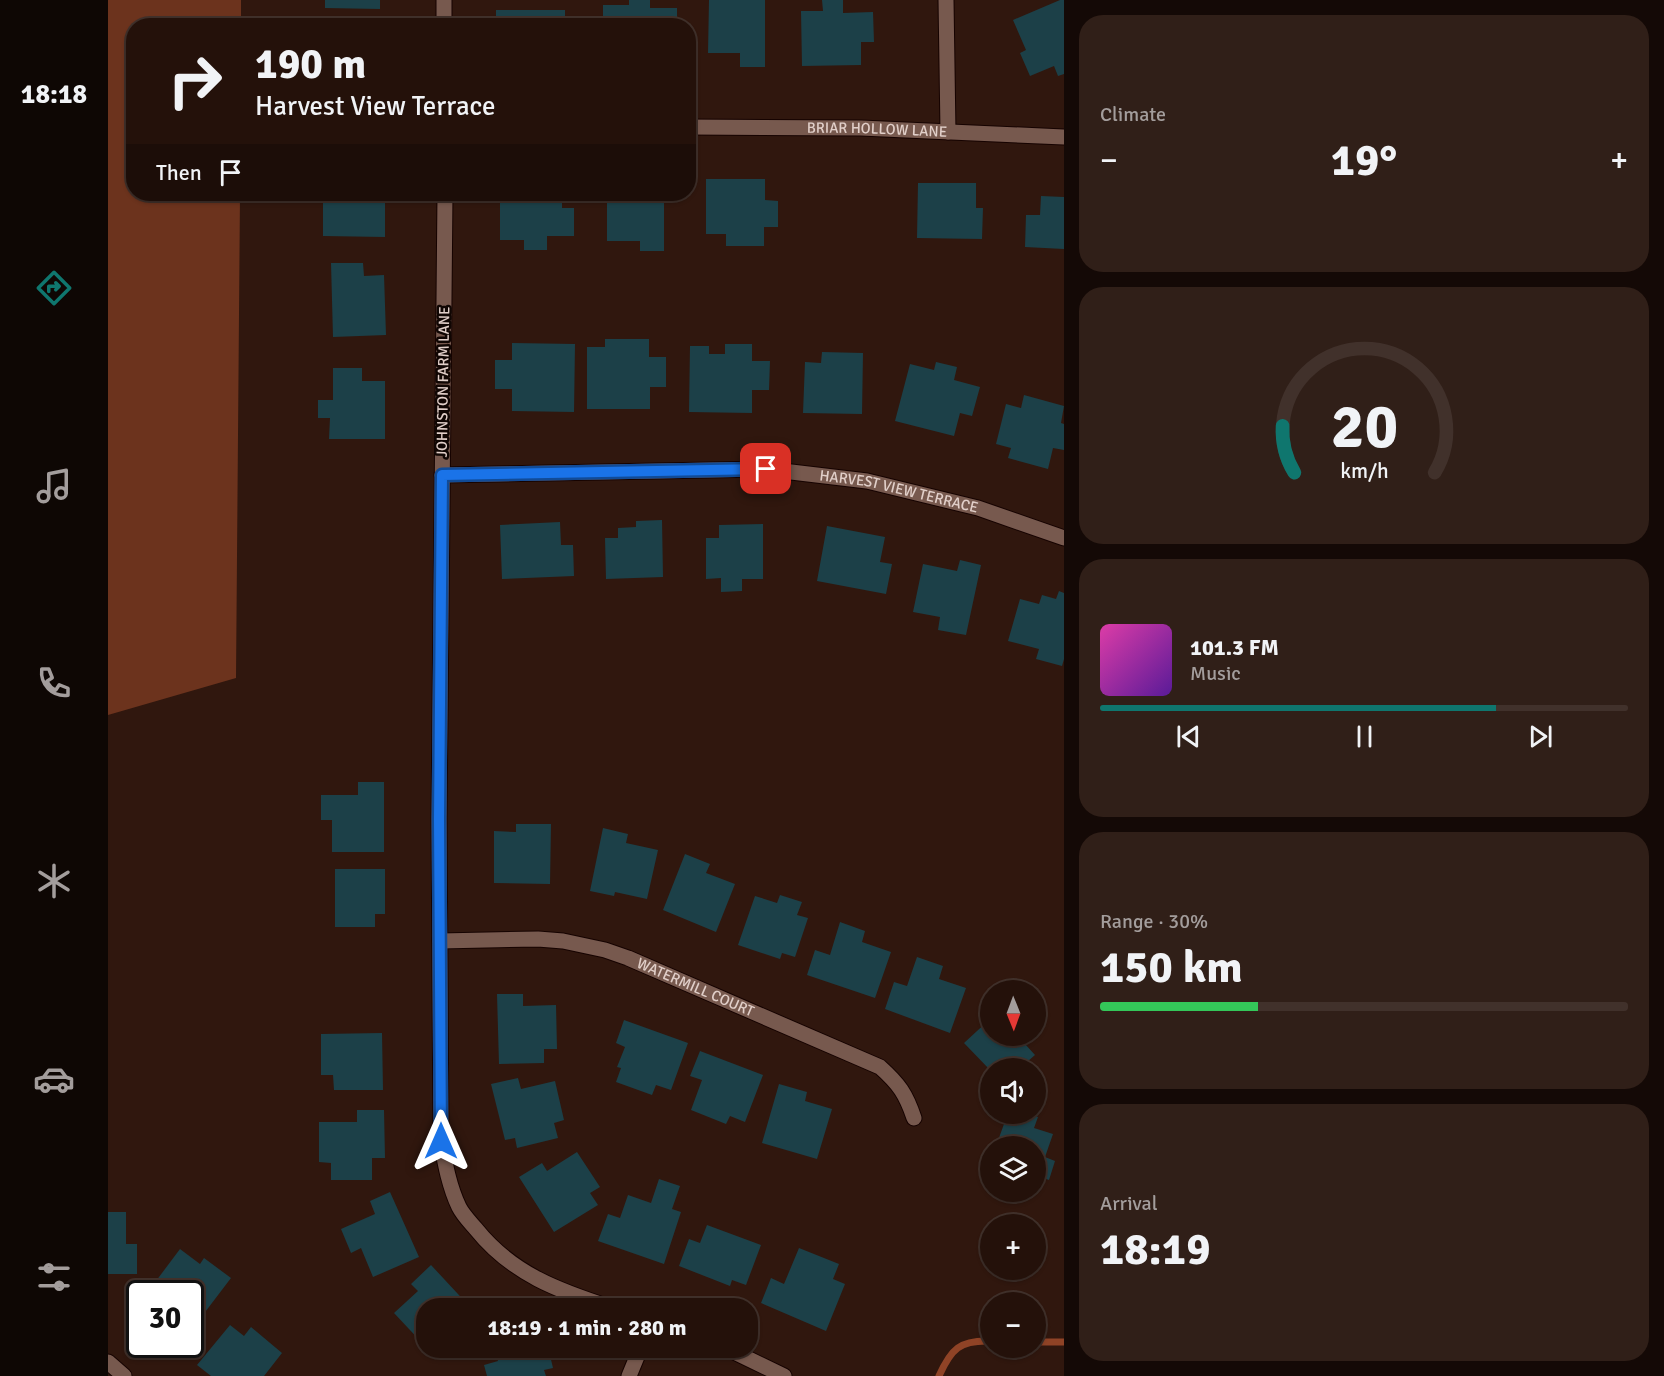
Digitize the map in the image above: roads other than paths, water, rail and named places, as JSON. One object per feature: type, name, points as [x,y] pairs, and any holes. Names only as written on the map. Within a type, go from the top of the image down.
[{"type":"street","points":[[444,0],[444,18]]},
{"type":"street","points":[[946,0],[948,132]]},
{"type":"street","name":"BRIAR HOLLOW LANE","points":[[696,127],[861,128],[1064,137]]},
{"type":"street","name":"JOHNSTON FARM LANE","points":[[444,201],[441,1141],[447,1174],[460,1208],[485,1240],[517,1267],[545,1284],[584,1298]]},
{"type":"street","name":"HARVEST VIEW TERRACE","points":[[442,475],[766,469],[867,480],[978,508],[1064,538]]},
{"type":"street","name":"WATERMILL COURT","points":[[440,941],[538,939],[563,941],[582,944],[628,958],[880,1068],[898,1083],[907,1098],[914,1118]]},
{"type":"street","points":[[630,1376],[637,1358]]},
{"type":"street","points":[[747,1358],[784,1376]]},
{"type":"street","points":[[108,1362],[124,1376]]},
{"type":"waterway","points":[[939,1376],[952,1353],[964,1345],[980,1341]]},
{"type":"waterway","points":[[1046,1342],[1064,1342]]}]
